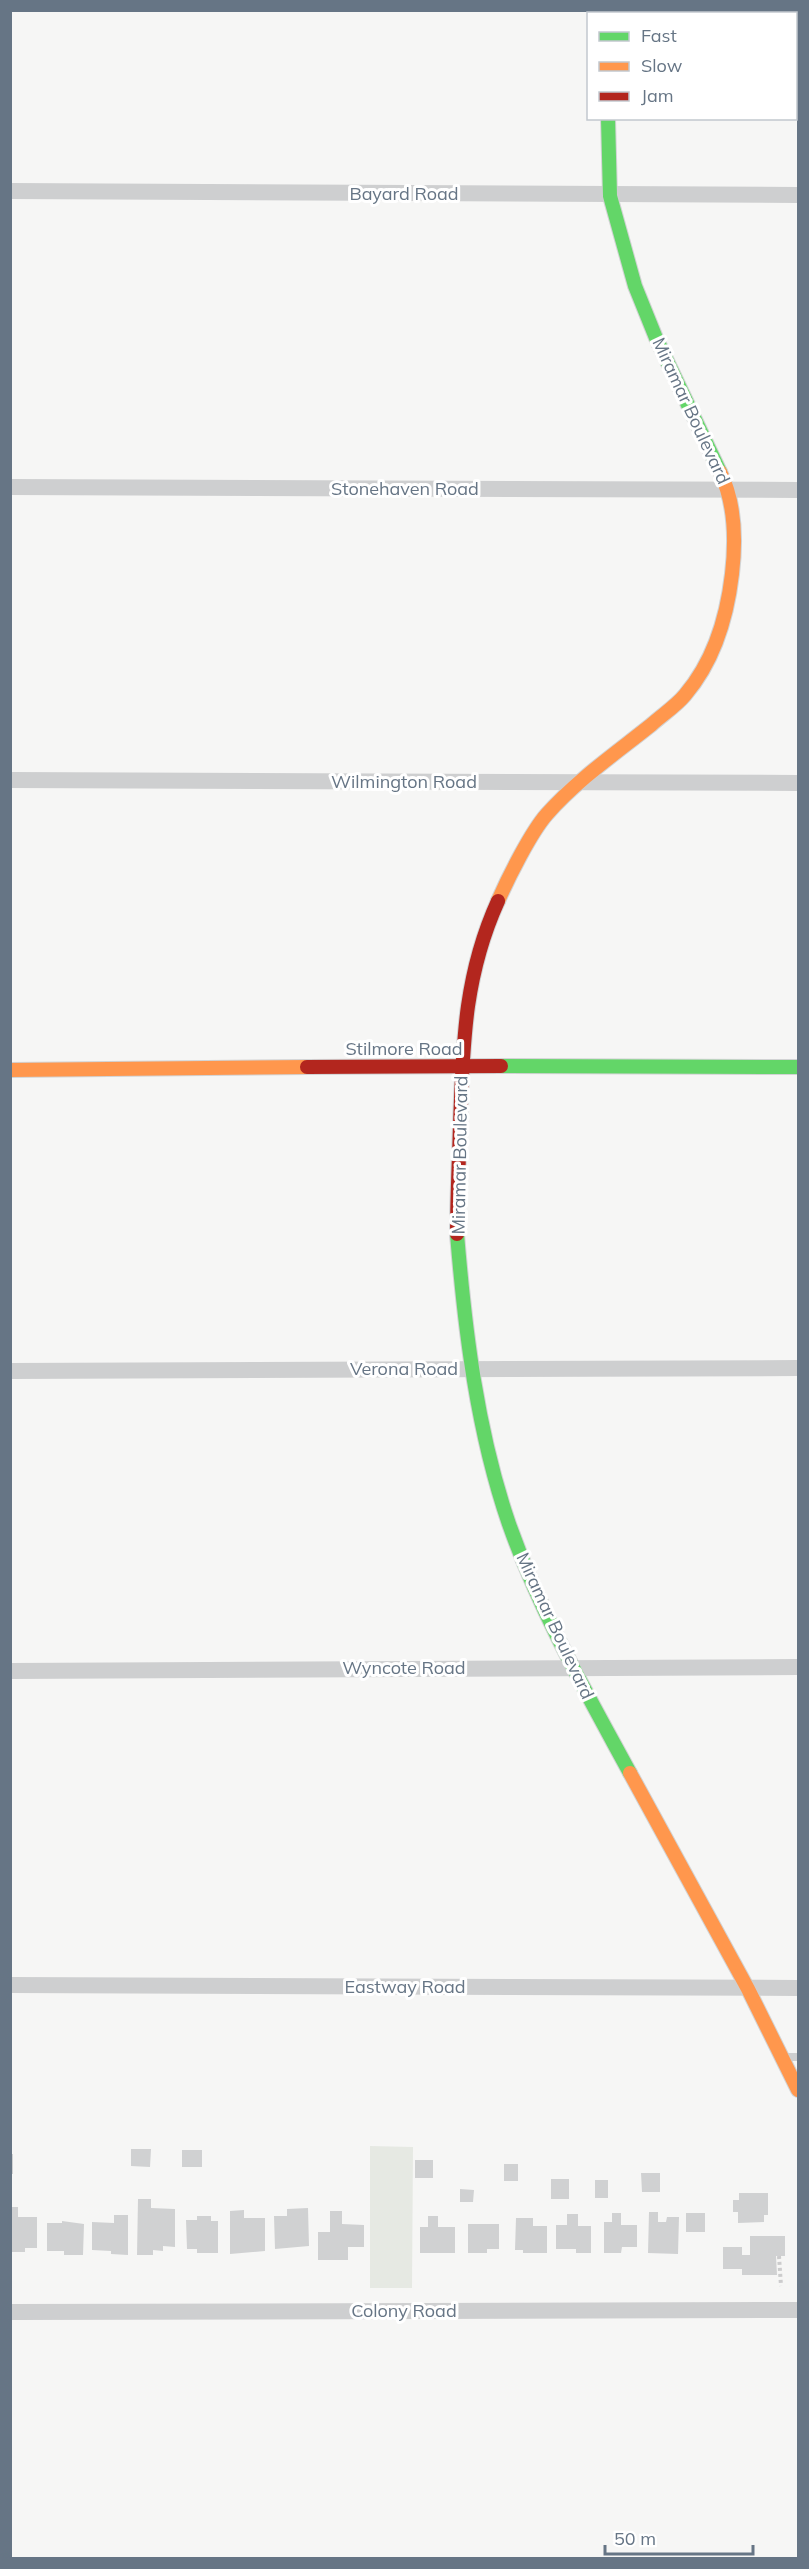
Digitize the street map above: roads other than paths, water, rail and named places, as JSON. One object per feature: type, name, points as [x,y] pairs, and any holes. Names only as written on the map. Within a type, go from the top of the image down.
[{"type":"street","name":"Miramar Boulevard","points":[[608,120],[610,196],[635,286],[647,317],[729,490],[735,549],[731,585],[722,628],[703,671],[684,697],[580,783],[546,815],[506,882],[486,927],[474,965],[467,1005],[462,1066],[457,1233],[463,1305],[472,1369],[492,1463],[509,1523],[539,1600],[572,1667],[748,1989],[798,2091]]},
{"type":"street","name":"Bayard Road","points":[[10,191],[610,196],[798,195]]},
{"type":"street","name":"Stonehaven Road","points":[[10,487],[798,490]]},
{"type":"street","name":"Wilmington Road","points":[[10,780],[798,783]]},
{"type":"street","name":"Stilmore Road","points":[[10,1070],[462,1066],[798,1067]]},
{"type":"street","name":"Verona Road","points":[[10,1371],[798,1368]]},
{"type":"street","name":"Wyncote Road","points":[[10,1671],[798,1667]]},
{"type":"street","name":"Eastway Road","points":[[10,1985],[798,1988]]},
{"type":"street","name":"Colony Road","points":[[10,2312],[798,2310]]},
{"type":"lane","points":[[783,2057],[798,2057]]}]
